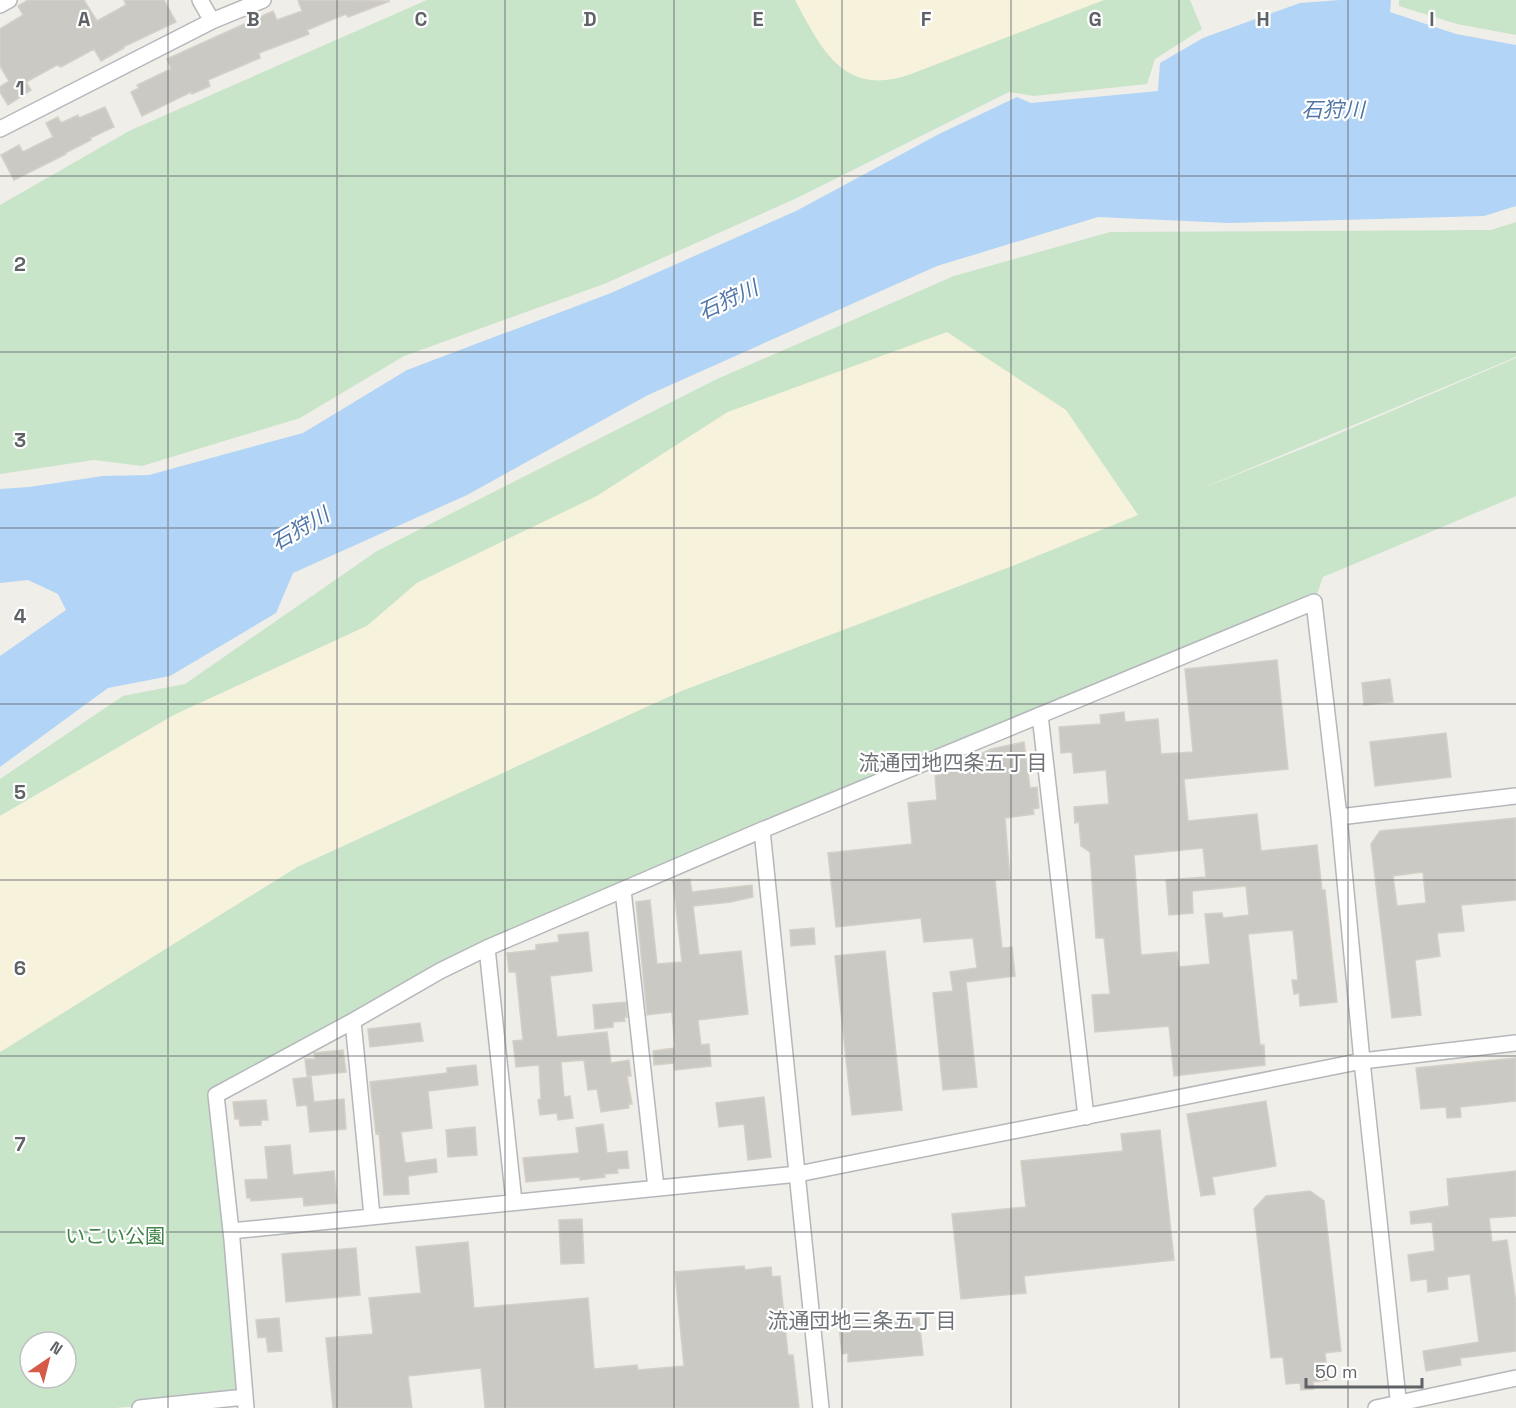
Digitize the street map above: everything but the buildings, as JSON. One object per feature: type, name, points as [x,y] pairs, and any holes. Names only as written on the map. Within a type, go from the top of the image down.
[{"type":"street","points":[[0,5],[9,0]]},
{"type":"street","points":[[200,0],[212,21]]},
{"type":"street","points":[[0,129],[212,21],[263,0]]},
{"type":"street","points":[[140,1408],[246,1403],[216,1095],[440,971],[487,948],[762,830],[1314,602],[1339,816],[1362,1061],[1399,1406]]},
{"type":"street","points":[[1040,715],[1086,1117]]},
{"type":"street","points":[[1339,816],[1516,796]]},
{"type":"street","points":[[762,830],[821,1408]]},
{"type":"street","points":[[623,890],[656,1188]]},
{"type":"street","points":[[487,948],[514,1202]]},
{"type":"street","points":[[353,1021],[372,1216]]},
{"type":"street","points":[[231,1231],[798,1174],[1362,1061],[1516,1043]]},
{"type":"street","points":[[1376,1408],[1399,1406],[1516,1378]]},
{"type":"green space","points":[[427,0],[1190,0],[1202,29],[1155,59],[1147,84],[1034,96],[1009,92],[797,198],[604,284],[404,356],[300,418],[142,466],[94,460],[0,474],[0,205],[129,131]]},
{"type":"green space","points":[[1399,0],[1516,0],[1516,35],[1457,24],[1399,6]]},
{"type":"green space","name":"いこい公園","points":[[1516,222],[1516,357],[1198,490],[1312,445],[1516,358],[1516,496],[1323,577],[1314,602],[487,948],[216,1095],[245,1397],[115,1408],[0,1408],[0,1052],[297,867],[681,691],[1012,566],[1138,514],[728,412],[597,496],[417,583],[367,626],[174,715],[0,816],[0,779],[123,696],[185,684],[377,551],[717,379],[954,276],[1110,232],[1491,230]]},
{"type":"sand","points":[[795,0],[1104,0],[911,74],[888,80],[869,80],[852,75],[838,65],[815,36]]},
{"type":"sand","points":[[947,332],[1066,410],[1138,515],[1012,566],[681,691],[297,867],[0,1052],[0,816],[174,715],[367,626],[417,583],[597,496],[728,412]]},
{"type":"water","name":"石狩川","points":[[1391,0],[1390,12],[1456,34],[1516,45],[1516,206],[1484,216],[1230,223],[1098,217],[937,266],[648,395],[467,495],[293,573],[276,613],[170,676],[108,688],[0,767],[0,656],[66,610],[58,594],[28,580],[0,583],[0,489],[103,476],[149,475],[303,433],[407,370],[611,293],[796,211],[939,134],[1017,97],[1031,103],[1158,91],[1160,63],[1203,38],[1300,3]]},
{"type":"district","name":"流通団地四条五丁目","points":[[953,763]]},
{"type":"district","name":"流通団地三条五丁目","points":[[862,1321]]}]
